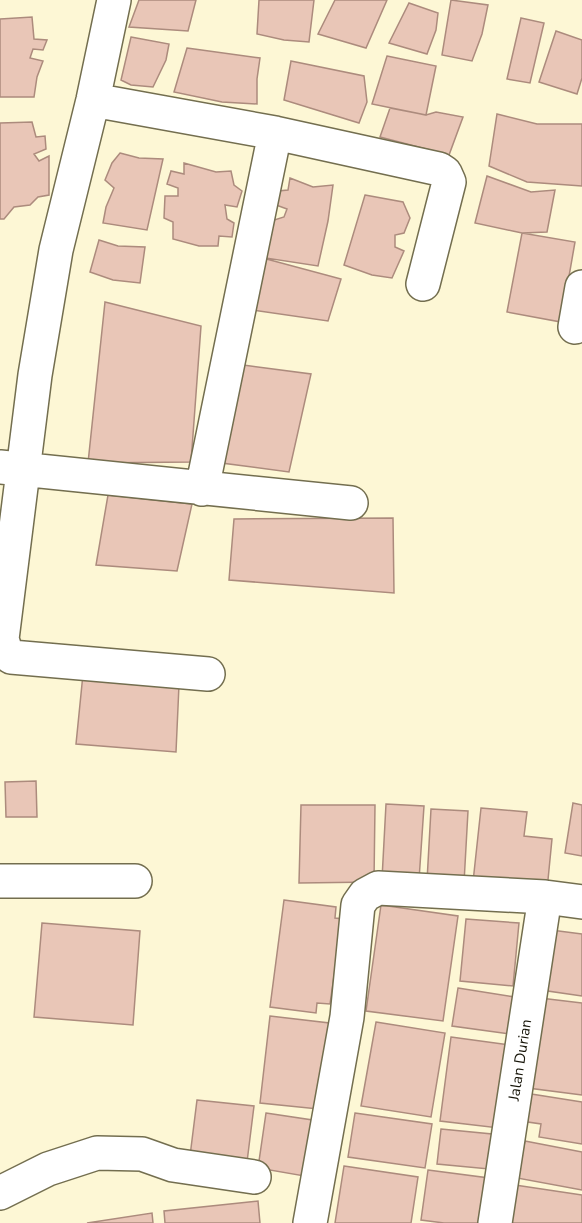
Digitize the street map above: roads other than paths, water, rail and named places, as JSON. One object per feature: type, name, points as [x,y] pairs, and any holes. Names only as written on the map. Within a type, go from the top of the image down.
[{"type":"street","points":[[114,0],[93,100],[56,250],[35,375],[12,469],[1,639],[11,657],[208,674]]},
{"type":"street","points":[[93,100],[275,133],[429,166],[445,173],[449,182],[423,284]]},
{"type":"street","points":[[202,489],[275,133]]},
{"type":"street","points":[[575,327],[582,287]]},
{"type":"street","points":[[12,469],[351,503]]},
{"type":"street","points":[[0,881],[135,880]]},
{"type":"street","points":[[310,1223],[347,1017],[358,905],[365,895],[378,888],[545,897],[582,902]]},
{"type":"street","name":"Jalan Durian","points":[[495,1223],[545,897]]},
{"type":"street","points":[[0,1193],[48,1169],[97,1153],[142,1154],[173,1165],[254,1177]]}]
